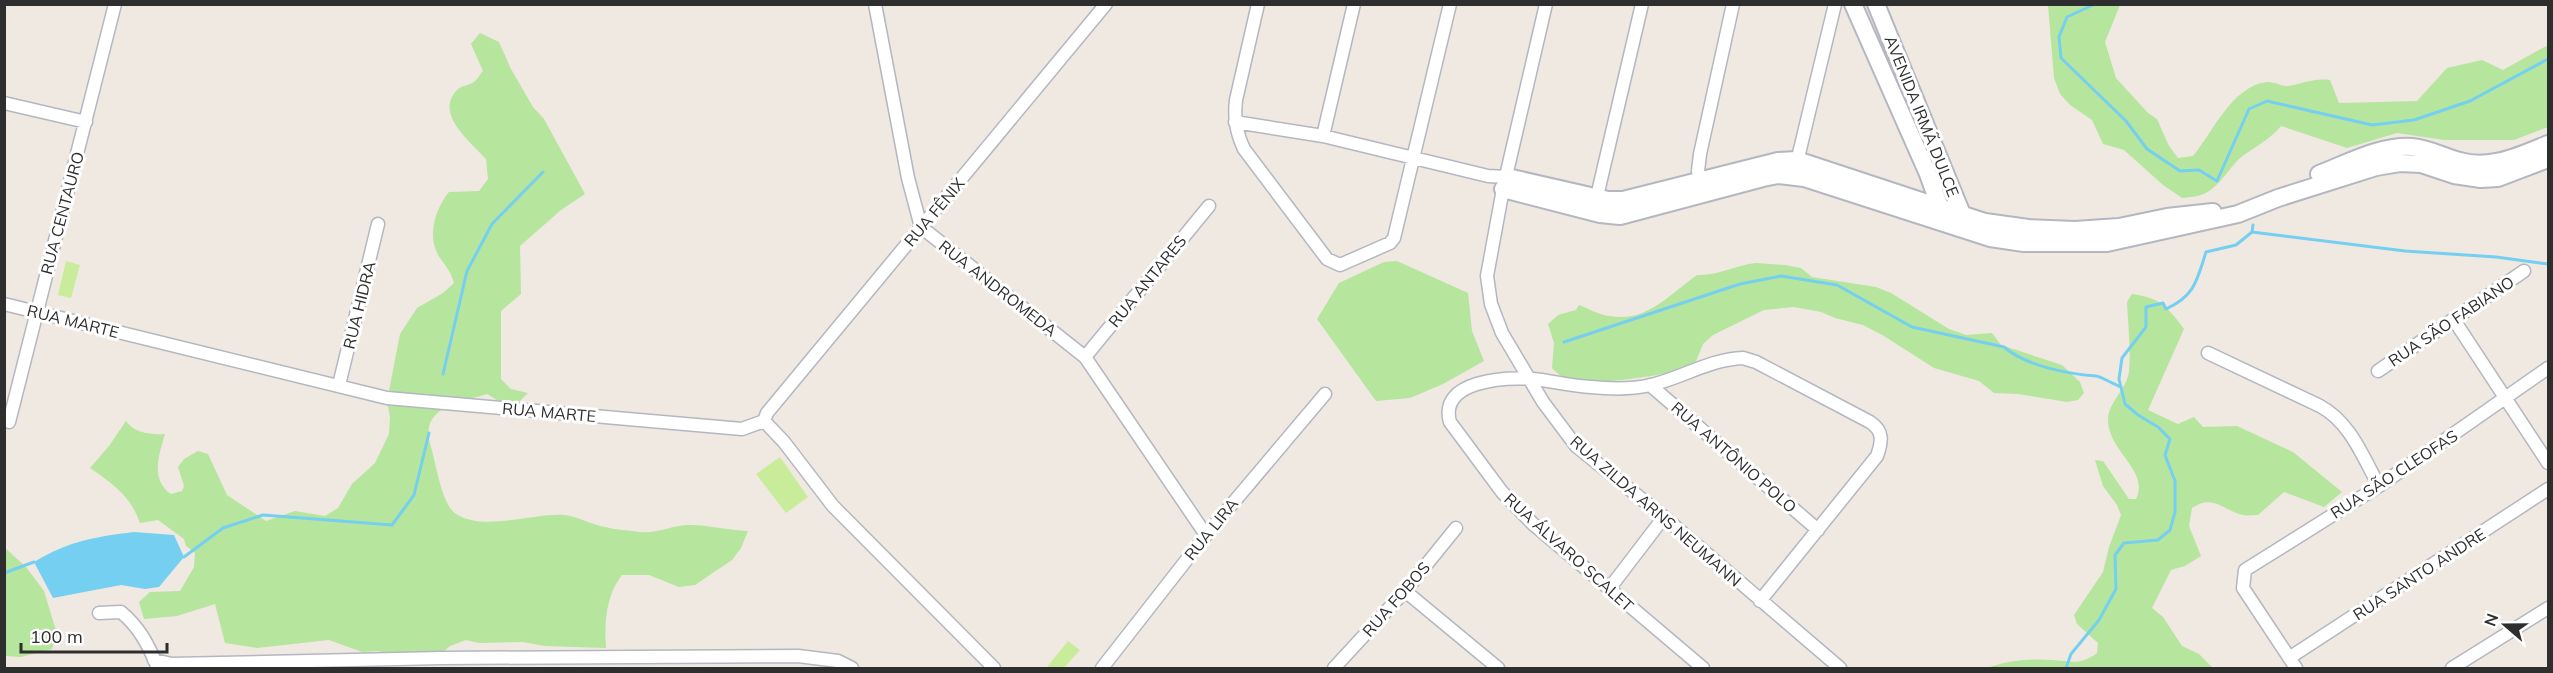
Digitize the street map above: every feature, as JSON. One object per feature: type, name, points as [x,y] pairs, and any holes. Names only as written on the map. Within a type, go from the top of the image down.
[{"type":"street","name":"RUA CENTAURO","points":[[9,422],[115,4]]},
{"type":"street","points":[[875,4],[910,186],[921,227]]},
{"type":"street","name":"RUA FÊNIX","points":[[764,421],[767,413],[1106,4]]},
{"type":"street","points":[[1258,4],[1236,100],[1235,122],[1244,149],[1331,262],[1345,264],[1392,241],[1450,4]]},
{"type":"street","points":[[1323,136],[1354,4]]},
{"type":"street","name":"RUA ZILDA ARNS NEUMANN","points":[[1546,4],[1505,183],[1487,276],[1495,317],[1502,333],[1543,402],[1576,446],[1664,517],[1840,669]]},
{"type":"street","points":[[1595,205],[1642,4]]},
{"type":"street","points":[[1702,188],[1698,171],[1700,154],[1733,4]]},
{"type":"street","points":[[1796,168],[1835,4]]},
{"type":"street","name":"AVENIDA IRMÃ DULCE","points":[[1852,4],[1942,214]]},
{"type":"street","name":"AVENIDA IRMÃ DULCE","points":[[1876,4],[1964,222]]},
{"type":"street","points":[[4,103],[86,122]]},
{"type":"street","points":[[1235,122],[1323,136],[1488,176],[1505,183],[1595,205],[1620,216],[1702,188],[1764,178],[1796,168],[1942,214],[1964,222],[1990,238],[2063,244],[2107,243],[2168,224],[2238,214],[2369,162],[2396,148],[2411,147],[2462,162],[2489,164],[2548,144]]},
{"type":"street","points":[[2369,162],[2410,162],[2481,180],[2498,178],[2548,159]]},
{"type":"street","name":"RUA ANTARES","points":[[1085,357],[1209,206]]},
{"type":"street","name":"RUA HIDRA","points":[[339,385],[378,224]]},
{"type":"street","name":"RUA ANDROMEDA","points":[[921,227],[1085,357],[1206,535]]},
{"type":"street","name":"RUA SÃO FABIANO","points":[[2378,371],[2524,271]]},
{"type":"street","name":"RUA MARTE","points":[[4,304],[387,398],[742,429],[764,421]]},
{"type":"street","points":[[2454,320],[2548,463]]},
{"type":"street","points":[[2208,353],[2337,416],[2379,486]]},
{"type":"street","name":"RUA ÁLVARO SCALET","points":[[1702,669],[1533,524],[1502,492],[1450,422],[1448,414],[1450,405],[1460,391],[1480,382],[1531,379],[1594,388],[1650,385],[1727,361],[1743,358],[1756,362],[1870,422],[1880,433],[1881,440],[1876,456],[1818,530]]},
{"type":"street","name":"RUA SÃO CLEOFAS","points":[[2293,664],[2243,588],[2242,580],[2249,566],[2379,486],[2506,400],[2548,368]]},
{"type":"street","name":"RUA ANTÔNIO POLO","points":[[1650,385],[1818,530]]},
{"type":"street","name":"RUA LIRA","points":[[1102,669],[1206,535],[1325,394]]},
{"type":"street","points":[[764,421],[784,442],[833,506],[994,669]]},
{"type":"street","name":"RUA SANTO ANDRE","points":[[2293,664],[2548,489]]},
{"type":"street","points":[[1609,589],[1664,517]]},
{"type":"street","name":"RUA FOBOS","points":[[1334,669],[1405,591],[1456,528]]},
{"type":"street","points":[[1760,601],[1818,530]]},
{"type":"street","points":[[1405,591],[1498,669]]},
{"type":"street","points":[[2452,669],[2548,608]]},
{"type":"street","points":[[99,613],[121,612],[142,634],[156,664],[171,666],[439,663],[614,657],[770,663],[819,657],[852,669]]},
{"type":"street","points":[[608,669],[614,657]]},
{"type":"green space","points":[[2048,5],[2120,5],[2105,42],[2116,78],[2148,113],[2157,119],[2169,146],[2178,158],[2193,156],[2233,101],[2255,85],[2270,82],[2289,86],[2314,80],[2330,80],[2339,103],[2417,101],[2447,68],[2482,60],[2503,70],[2548,45],[2548,127],[2514,140],[2444,140],[2397,133],[2347,148],[2281,126],[2272,136],[2239,159],[2211,190],[2200,195],[2182,198],[2163,185],[2124,150],[2103,144],[2092,120],[2070,105],[2060,94],[2054,78]]},
{"type":"green space","points":[[480,33],[499,42],[511,69],[533,107],[544,119],[585,194],[561,210],[520,246],[521,294],[501,311],[501,379],[511,389],[528,393],[512,409],[487,394],[464,400],[443,409],[430,423],[428,434],[440,484],[447,502],[456,514],[480,521],[509,521],[564,515],[605,527],[639,532],[652,532],[689,525],[748,531],[741,548],[732,560],[695,585],[679,587],[649,575],[622,575],[609,600],[605,629],[606,648],[545,646],[523,642],[479,643],[466,640],[450,646],[437,657],[408,656],[377,651],[362,652],[329,640],[257,648],[225,643],[215,604],[177,616],[144,619],[139,602],[150,592],[180,591],[194,567],[195,553],[186,546],[184,539],[158,520],[140,523],[126,498],[90,468],[126,421],[143,432],[165,434],[158,474],[160,482],[171,494],[182,491],[184,486],[178,467],[184,459],[198,451],[208,454],[227,495],[266,521],[295,511],[325,516],[338,508],[352,484],[375,463],[389,434],[390,417],[387,401],[400,334],[417,308],[443,293],[454,283],[436,250],[433,233],[436,215],[449,192],[479,191],[488,179],[486,159],[457,127],[450,108],[451,99],[457,90],[474,82],[483,71],[471,44]]},
{"type":"green space","points":[[66,261],[80,265],[71,298],[58,295]]},
{"type":"green space","points":[[1397,261],[1468,293],[1472,331],[1484,361],[1443,384],[1410,398],[1376,401],[1317,319],[1339,283],[1384,262]]},
{"type":"green space","points":[[1756,263],[1801,268],[1812,277],[1876,287],[1891,293],[1949,329],[1966,335],[1992,333],[2001,345],[2062,365],[2080,382],[2084,393],[2078,400],[2067,402],[2018,394],[1994,393],[1979,381],[1934,368],[1863,325],[1821,312],[1794,307],[1764,310],[1713,335],[1703,344],[1695,364],[1687,370],[1628,379],[1581,382],[1566,379],[1552,368],[1554,343],[1548,324],[1558,315],[1576,310],[1579,305],[1606,315],[1623,317],[1635,315],[1657,305],[1697,275],[1712,274]]},
{"type":"green space","points":[[2132,294],[2150,298],[2162,304],[2184,329],[2148,410],[2178,424],[2194,417],[2203,427],[2237,426],[2293,452],[2342,492],[2324,507],[2284,492],[2258,515],[2243,515],[2218,504],[2206,502],[2192,508],[2189,526],[2201,556],[2185,566],[2171,570],[2152,608],[2163,617],[2182,646],[2199,654],[2213,668],[1987,668],[2027,660],[2080,661],[2097,653],[2098,643],[2077,624],[2074,615],[2103,572],[2109,547],[2121,515],[2117,505],[2103,486],[2095,460],[2103,461],[2129,499],[2136,499],[2139,489],[2134,470],[2115,442],[2108,421],[2111,408],[2125,384],[2129,371],[2127,302]]},
{"type":"green space","points":[[780,457],[808,497],[786,513],[756,474]]},
{"type":"green space","points":[[4,547],[26,567],[44,591],[57,634],[52,649],[21,657],[5,656]]},
{"type":"green space","points":[[1068,641],[1080,650],[1064,668],[1047,667]]},
{"type":"water","points":[[134,532],[174,535],[184,557],[159,587],[145,589],[121,585],[53,598],[34,562],[59,549],[82,541]]},
{"type":"waterway","points":[[2095,4],[2067,17],[2059,37],[2061,58],[2126,121],[2147,149],[2180,171],[2199,170],[2217,181],[2249,109],[2267,101],[2372,125],[2414,120],[2470,101],[2548,59]]},
{"type":"waterway","points":[[443,374],[467,271],[492,224],[543,172]]},
{"type":"waterway","points":[[2066,668],[2071,654],[2099,620],[2116,589],[2115,555],[2124,543],[2158,540],[2170,530],[2175,512],[2175,481],[2165,455],[2170,439],[2158,427],[2125,404],[2119,379],[2122,358],[2146,327],[2146,307],[2163,303],[2166,309],[2183,299],[2194,286],[2206,252],[2236,245],[2252,232],[2253,225]]},
{"type":"waterway","points":[[2252,232],[2405,251],[2496,257],[2548,264]]},
{"type":"waterway","points":[[1564,342],[1740,284],[1781,276],[1837,285],[1912,327],[2004,347],[2013,354],[2035,364],[2060,371],[2098,376],[2121,387]]},
{"type":"waterway","points":[[184,557],[223,528],[263,515],[392,525],[414,495],[429,433]]},
{"type":"waterway","points":[[4,573],[34,562]]}]
